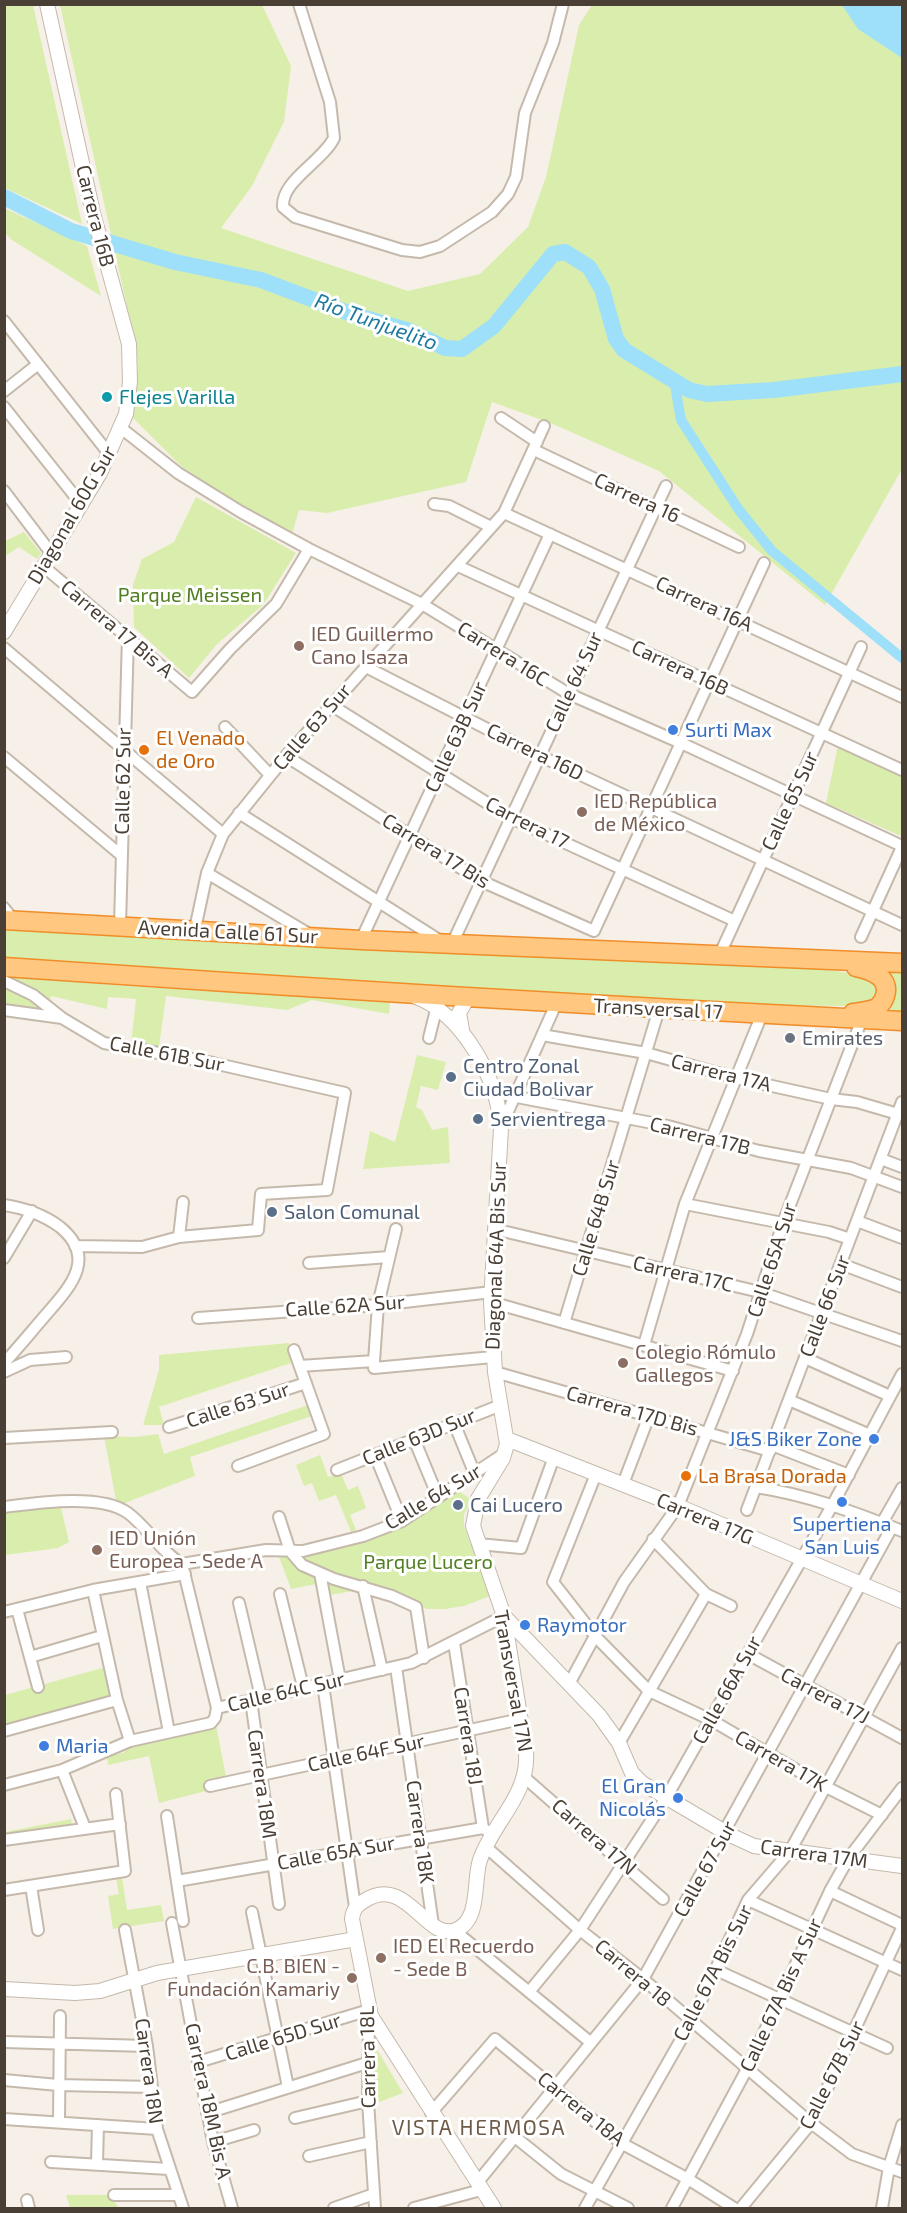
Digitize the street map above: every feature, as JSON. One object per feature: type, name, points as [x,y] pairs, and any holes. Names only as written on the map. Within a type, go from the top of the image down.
[{"type":"highway","name":"Avenida Calle 61 Sur","points":[[8,916],[361,940],[448,943]]},
{"type":"highway","points":[[448,943],[903,963]]},
{"type":"highway","points":[[827,960],[874,973],[886,984],[886,995],[877,1008],[834,1017]]},
{"type":"highway","points":[[4,967],[260,982],[414,996]]},
{"type":"highway","name":"Transversal 17","points":[[414,996],[903,1021]]},
{"type":"street","name":"Carrera 16B","points":[[47,4],[93,213],[129,344],[129,396],[121,428]]},
{"type":"street","points":[[299,4],[330,102],[334,138],[321,158],[287,189],[282,198],[283,207],[295,218],[402,250],[420,252],[440,246],[492,212],[508,194],[516,177],[525,113],[553,43],[563,4]]},
{"type":"street","points":[[4,321],[110,455]]},
{"type":"street","points":[[4,391],[37,365]]},
{"type":"street","points":[[4,407],[81,504]]},
{"type":"street","name":"Carrera 16","points":[[501,418],[535,446],[739,547]]},
{"type":"street","name":"Calle 63 Sur","points":[[195,929],[207,873],[223,834],[286,756],[504,513],[544,426]]},
{"type":"street","name":"Diagonal 60G Sur","points":[[4,632],[110,455],[121,428]]},
{"type":"street","name":"Carrera 16C","points":[[121,428],[178,473],[241,513],[422,604],[569,694],[681,743],[903,847]]},
{"type":"street","name":"Calle 64 Sur","points":[[448,943],[481,881],[666,486]]},
{"type":"street","points":[[4,491],[51,553]]},
{"type":"street","points":[[434,504],[449,506],[491,527]]},
{"type":"street","name":"Carrera 16A","points":[[504,513],[850,670],[903,697]]},
{"type":"street","name":"Calle 63B Sur","points":[[361,940],[550,534]]},
{"type":"street","name":"Carrera 17 Bis A","points":[[43,566],[192,692],[230,649],[276,604],[309,549]]},
{"type":"street","points":[[623,869],[764,563]]},
{"type":"street","name":"Carrera 16B","points":[[458,566],[903,770]]},
{"type":"street","name":"Calle 62 Sur","points":[[120,925],[123,748],[128,636]]},
{"type":"street","name":"Calle 65 Sur","points":[[719,956],[861,647]]},
{"type":"street","points":[[4,648],[223,834]]},
{"type":"street","name":"Carrera 16D","points":[[366,667],[540,756],[903,925]]},
{"type":"street","name":"Carrera 17","points":[[331,705],[511,818],[735,921]]},
{"type":"street","points":[[225,727],[270,775]]},
{"type":"street","name":"Carrera 17 Bis","points":[[286,756],[481,881],[594,931],[623,869]]},
{"type":"street","points":[[4,757],[121,855]]},
{"type":"street","points":[[239,813],[448,943]]},
{"type":"street","points":[[861,937],[903,847]]},
{"type":"street","points":[[207,873],[315,937]]},
{"type":"street","name":"Calle 61B Sur","points":[[4,981],[33,995],[62,1018],[104,1043],[213,1063],[345,1093],[327,1190],[261,1194],[258,1230],[179,1237]]},
{"type":"street","points":[[414,996],[437,1006],[463,1035],[496,1093]]},
{"type":"street","points":[[463,1035],[459,1013],[467,999]]},
{"type":"street","points":[[501,1128],[556,1004]]},
{"type":"street","points":[[429,1038],[437,1006]]},
{"type":"street","name":"Calle 64B Sur","points":[[564,1323],[659,1009]]},
{"type":"street","points":[[4,1010],[62,1018]]},
{"type":"street","points":[[644,1345],[685,1204],[762,1014]]},
{"type":"street","name":"Calle 65A Sur","points":[[569,1684],[624,1582],[678,1506],[733,1371],[783,1223],[862,1019]]},
{"type":"street","name":"Carrera 17A","points":[[542,1035],[646,1053],[736,1078],[831,1099],[857,1102],[898,1114]]},
{"type":"street","name":"Carrera 17B","points":[[496,1093],[626,1118],[806,1161],[851,1168],[903,1187]]},
{"type":"street","name":"Diagonal 64A Bis Sur","points":[[496,1093],[501,1128],[494,1229],[493,1357],[507,1439],[505,1453]]},
{"type":"street","name":"Calle 66 Sur","points":[[747,1510],[903,1102]]},
{"type":"street","points":[[881,1159],[903,1167]]},
{"type":"street","points":[[75,1246],[142,1247],[179,1237],[183,1202]]},
{"type":"street","points":[[685,1204],[850,1239]]},
{"type":"street","points":[[4,1363],[72,1283],[78,1264],[75,1246],[56,1225],[32,1211],[7,1205]]},
{"type":"street","points":[[4,1258],[32,1211]]},
{"type":"street","points":[[857,1221],[903,1238]]},
{"type":"street","points":[[374,1365],[378,1305],[396,1229]]},
{"type":"street","name":"Carrera 17C","points":[[494,1229],[760,1292],[903,1341]]},
{"type":"street","points":[[309,1263],[389,1257]]},
{"type":"street","points":[[841,1264],[903,1287]]},
{"type":"street","points":[[492,1297],[564,1323],[733,1371]]},
{"type":"street","name":"Calle 62A Sur","points":[[198,1318],[492,1297]]},
{"type":"street","points":[[238,1466],[324,1434],[294,1350]]},
{"type":"street","points":[[4,1372],[30,1360],[66,1357]]},
{"type":"street","name":"Calle 63 Sur","points":[[300,1366],[374,1365],[493,1357]]},
{"type":"street","points":[[805,1358],[890,1396]]},
{"type":"street","name":"Carrera 17D Bis","points":[[495,1372],[709,1434],[771,1448],[849,1475]]},
{"type":"street","name":"Calle 66A Sur","points":[[529,1992],[580,1930],[666,1798],[833,1504],[903,1374]]},
{"type":"street","name":"Calle 63 Sur","points":[[170,1427],[306,1383]]},
{"type":"street","points":[[789,1400],[870,1435]]},
{"type":"street","name":"Calle 63D Sur","points":[[337,1470],[501,1405]]},
{"type":"street","points":[[623,1484],[649,1416]]},
{"type":"street","points":[[454,1423],[474,1472]]},
{"type":"street","points":[[4,1438],[112,1432]]},
{"type":"street","points":[[414,1439],[438,1497]]},
{"type":"street","name":"Carrera 17G","points":[[507,1439],[678,1506],[800,1560],[903,1600]]},
{"type":"street","name":"Calle 64 Sur","points":[[4,1612],[93,1590],[140,1582],[266,1550],[303,1551],[350,1540],[402,1521],[505,1453]]},
{"type":"street","name":"Transversal 17N","points":[[505,1453],[476,1506],[473,1526],[504,1616],[526,1753],[525,1777]]},
{"type":"street","points":[[375,1455],[402,1521]]},
{"type":"street","points":[[478,1544],[521,1548],[554,1457]]},
{"type":"street","name":"Carrera 17K","points":[[596,1474],[553,1582],[596,1637],[649,1691],[711,1720],[769,1755],[882,1815]]},
{"type":"street","points":[[756,1487],[796,1493],[833,1504],[892,1527]]},
{"type":"street","name":"Calle 67 Sur","points":[[479,2186],[554,2087],[643,1979],[862,1584],[892,1527],[903,1488]]},
{"type":"street","points":[[4,1507],[72,1500],[127,1512],[184,1569],[218,1708]]},
{"type":"street","points":[[279,1517],[290,1551],[296,1561],[320,1573],[363,1586],[416,1607],[424,1658]]},
{"type":"street","points":[[653,1539],[706,1594],[731,1606]]},
{"type":"street","points":[[320,1573],[340,1680]]},
{"type":"street","points":[[140,1582],[169,1732]]},
{"type":"street","points":[[363,1586],[382,1670]]},
{"type":"street","points":[[93,1590],[117,1700],[130,1741]]},
{"type":"street","points":[[280,1594],[303,1687]]},
{"type":"street","points":[[619,1743],[706,1594]]},
{"type":"street","name":"Carrera 18M","points":[[239,1603],[256,1698],[261,1776],[279,1904]]},
{"type":"street","points":[[17,1609],[38,1687]]},
{"type":"street","name":"Calle 64C Sur","points":[[4,1785],[63,1770],[130,1741],[213,1722],[218,1708],[396,1667],[424,1658],[504,1616]]},
{"type":"street","name":"Carrera 17M","points":[[504,1616],[598,1715],[619,1743],[632,1773],[642,1783],[725,1832],[754,1846],[903,1866]]},
{"type":"street","points":[[30,1657],[102,1636]]},
{"type":"street","name":"Carrera 18J","points":[[454,1643],[468,1731],[488,1831]]},
{"type":"street","name":"Calle 67A Bis Sur","points":[[585,2208],[691,2022],[748,1900],[790,1851],[903,1648]]},
{"type":"street","name":"Carrera 17J","points":[[748,1654],[903,1738]]},
{"type":"street","name":"Carrera 18K","points":[[396,1667],[433,1925]]},
{"type":"street","points":[[323,1684],[332,1760],[355,1907],[371,1897],[394,1896],[411,1905],[442,1930],[454,1930],[466,1921],[472,1910],[478,1867],[486,1847],[488,1831],[525,1777]]},
{"type":"street","points":[[4,1731],[117,1700]]},
{"type":"street","name":"Calle 64F Sur","points":[[210,1786],[521,1719]]},
{"type":"street","points":[[63,1770],[85,1828]]},
{"type":"street","name":"Carrera 17N","points":[[525,1777],[663,1899]]},
{"type":"street","name":"Calle 67A Bis A Sur","points":[[672,2208],[747,2069],[830,1891],[849,1859],[903,1788]]},
{"type":"street","points":[[4,1890],[125,1871],[116,1794]]},
{"type":"street","points":[[168,1816],[183,1921]]},
{"type":"street","points":[[4,1840],[120,1824]]},
{"type":"street","name":"Calle 65A Sur","points":[[177,1881],[420,1838],[488,1831]]},
{"type":"street","name":"Carrera 18","points":[[486,1847],[580,1930],[643,1979],[811,2123],[852,2154],[903,2172]]},
{"type":"street","points":[[31,1886],[38,1930]]},
{"type":"street","points":[[830,1891],[903,1927]]},
{"type":"street","points":[[748,1900],[903,1970]]},
{"type":"street","name":"Carrera 18L","points":[[355,1907],[352,1918],[369,2010],[368,2102],[375,2208]]},
{"type":"street","points":[[252,1912],[288,2087]]},
{"type":"street","name":"Carrera 18M Bis A","points":[[172,1923],[213,2142],[232,2208]]},
{"type":"street","name":"Calle 67B Sur","points":[[741,2208],[811,2123],[903,1927]]},
{"type":"street","name":"Carrera 18N","points":[[125,1930],[147,2046],[157,2128],[183,2208]]},
{"type":"street","points":[[454,1930],[590,2042]]},
{"type":"street","points":[[4,1989],[75,1993],[100,1991],[157,1973],[356,1940]]},
{"type":"street","points":[[716,1970],[887,2048]]},
{"type":"street","points":[[369,2010],[378,2030],[494,2208]]},
{"type":"street","name":"Calle 65D Sur","points":[[198,2062],[369,2010]]},
{"type":"street","points":[[59,2121],[60,2016]]},
{"type":"street","name":"Carrera 18A","points":[[431,2113],[495,2039],[621,2143],[688,2179],[734,2208]]},
{"type":"street","points":[[4,2042],[147,2046]]},
{"type":"street","points":[[207,2113],[367,2063]]},
{"type":"street","points":[[4,2080],[58,2085],[152,2087]]},
{"type":"street","points":[[295,2118],[368,2102]]},
{"type":"street","points":[[4,2119],[157,2128]]},
{"type":"street","points":[[98,2125],[98,2163]]},
{"type":"street","points":[[882,2208],[889,2167],[903,2125]]},
{"type":"street","points":[[213,2142],[254,2130]]},
{"type":"street","points":[[515,2137],[561,2174],[595,2189],[628,2208]]},
{"type":"street","points":[[309,2156],[371,2142]]},
{"type":"street","points":[[51,2162],[169,2169]]},
{"type":"street","points":[[414,2208],[429,2207],[479,2186]]},
{"type":"street","points":[[334,2208],[374,2194]]},
{"type":"street","points":[[114,2195],[178,2195]]},
{"type":"green space","points":[[4,5],[33,5],[82,224],[5,188]]},
{"type":"green space","points":[[60,5],[262,5],[291,66],[284,122],[252,186],[221,228],[408,291],[480,274],[528,227],[546,177],[579,25],[592,5],[902,5],[902,469],[825,605],[659,471],[553,424],[492,402],[466,482],[327,513],[299,510],[292,534],[224,495],[181,466],[133,418],[138,364],[134,338]]},
{"type":"green space","points":[[4,208],[87,246],[101,296],[12,240],[5,233]]},
{"type":"green space","name":"Parque Meissen","points":[[196,497],[296,553],[263,605],[217,644],[189,678],[134,627],[133,585],[142,559],[174,542]]},
{"type":"green space","points":[[24,532],[41,553],[37,559],[19,547],[5,556],[5,541]]},
{"type":"green space","points":[[838,745],[902,774],[901,836],[826,803]]},
{"type":"green space","points":[[4,927],[798,965],[861,975],[874,980],[878,990],[875,1000],[853,1006],[705,1005],[5,960]]},
{"type":"green space","points":[[885,968],[902,969],[902,1014],[888,1013],[894,1001],[895,990],[892,979]]},
{"type":"green space","points":[[4,975],[124,986],[390,1001],[389,1014],[312,1000],[287,1010],[166,996],[159,1047],[131,1044],[136,999],[108,997],[107,1009],[51,996],[50,1001],[5,978]]},
{"type":"green space","points":[[5,987],[29,998],[51,1015],[5,1008]]},
{"type":"green space","points":[[417,1055],[446,1062],[438,1090],[421,1086],[416,1107],[422,1110],[432,1130],[448,1127],[450,1163],[363,1169],[370,1131],[395,1142]]},
{"type":"green space","points":[[289,1343],[294,1362],[159,1407],[164,1425],[143,1425],[159,1370],[159,1355]]},
{"type":"green space","points":[[308,1405],[312,1416],[190,1457],[195,1476],[117,1506],[104,1436],[136,1437],[158,1434],[164,1454]]},
{"type":"green space","points":[[320,1455],[328,1477],[341,1473],[348,1490],[358,1486],[366,1508],[350,1515],[356,1530],[351,1532],[336,1495],[319,1501],[312,1483],[304,1486],[296,1465]]},
{"type":"green space","name":"Parque Lucero","points":[[456,1489],[472,1500],[464,1514],[464,1526],[490,1596],[464,1606],[427,1609],[365,1589],[324,1596],[321,1583],[291,1589],[279,1557],[329,1551],[373,1538],[415,1517]]},
{"type":"green space","points":[[60,1504],[69,1542],[58,1548],[5,1555],[4,1511]]},
{"type":"green space","points":[[106,1667],[113,1696],[5,1726],[5,1695]]},
{"type":"green space","points":[[216,1725],[226,1777],[205,1782],[206,1791],[159,1803],[149,1756],[108,1765],[107,1756],[123,1753],[135,1743]]},
{"type":"green space","points":[[71,1819],[72,1826],[5,1836],[5,1832]]},
{"type":"green space","points":[[122,1877],[127,1910],[161,1905],[164,1921],[113,1929],[108,1896],[119,1894],[116,1878]]},
{"type":"green space","points":[[372,2041],[403,2093],[377,2103]]},
{"type":"green space","points":[[66,2195],[109,2195],[119,2208],[70,2208]]},
{"type":"water","points":[[842,5],[902,5],[902,58],[858,29]]},
{"type":"waterway","name":"Río Tunjuelito","points":[[4,197],[71,231],[175,262],[261,280],[354,315],[410,331],[445,348],[462,349],[494,326],[553,254],[565,252],[589,267],[602,289],[616,339],[624,350],[689,390],[707,394],[774,390],[902,374]]},
{"type":"waterway","points":[[674,380],[681,420],[739,510],[772,551],[902,658]]},
{"type":"place","name":"Flejes Varilla","points":[[107,397]]},
{"type":"place","name":"IED Guillermo Cano Isaza","points":[[299,646]]},
{"type":"place","name":"Surti Max","points":[[673,730]]},
{"type":"place","name":"El Venado de Oro","points":[[144,750]]},
{"type":"place","name":"IED República de México","points":[[582,812]]},
{"type":"place","name":"Emirates","points":[[790,1038]]},
{"type":"place","name":"Centro Zonal Ciudad Bolivar","points":[[451,1077]]},
{"type":"place","name":"Servientrega","points":[[478,1119]]},
{"type":"place","name":"Salon Comunal","points":[[272,1212]]},
{"type":"place","name":"Colegio Rómulo Gallegos","points":[[623,1363]]},
{"type":"place","name":"J&S Biker Zone","points":[[874,1439]]},
{"type":"place","name":"La Brasa Dorada","points":[[686,1476]]},
{"type":"place","name":"Supertiena San Luis","points":[[842,1502]]},
{"type":"place","name":"Cai Lucero","points":[[458,1505]]},
{"type":"place","name":"IED Unión Europea - Sede A","points":[[97,1550]]},
{"type":"place","name":"Raymotor","points":[[525,1625]]},
{"type":"place","name":"Maria","points":[[44,1746]]},
{"type":"place","name":"El Gran Nicolás","points":[[678,1798]]},
{"type":"place","name":"IED El Recuerdo - Sede B","points":[[381,1958]]},
{"type":"place","name":"C.B. BIEN - Fundación Kamariy","points":[[352,1978]]},
{"type":"district","name":"VISTA HERMOSA","points":[[479,2128]]}]
